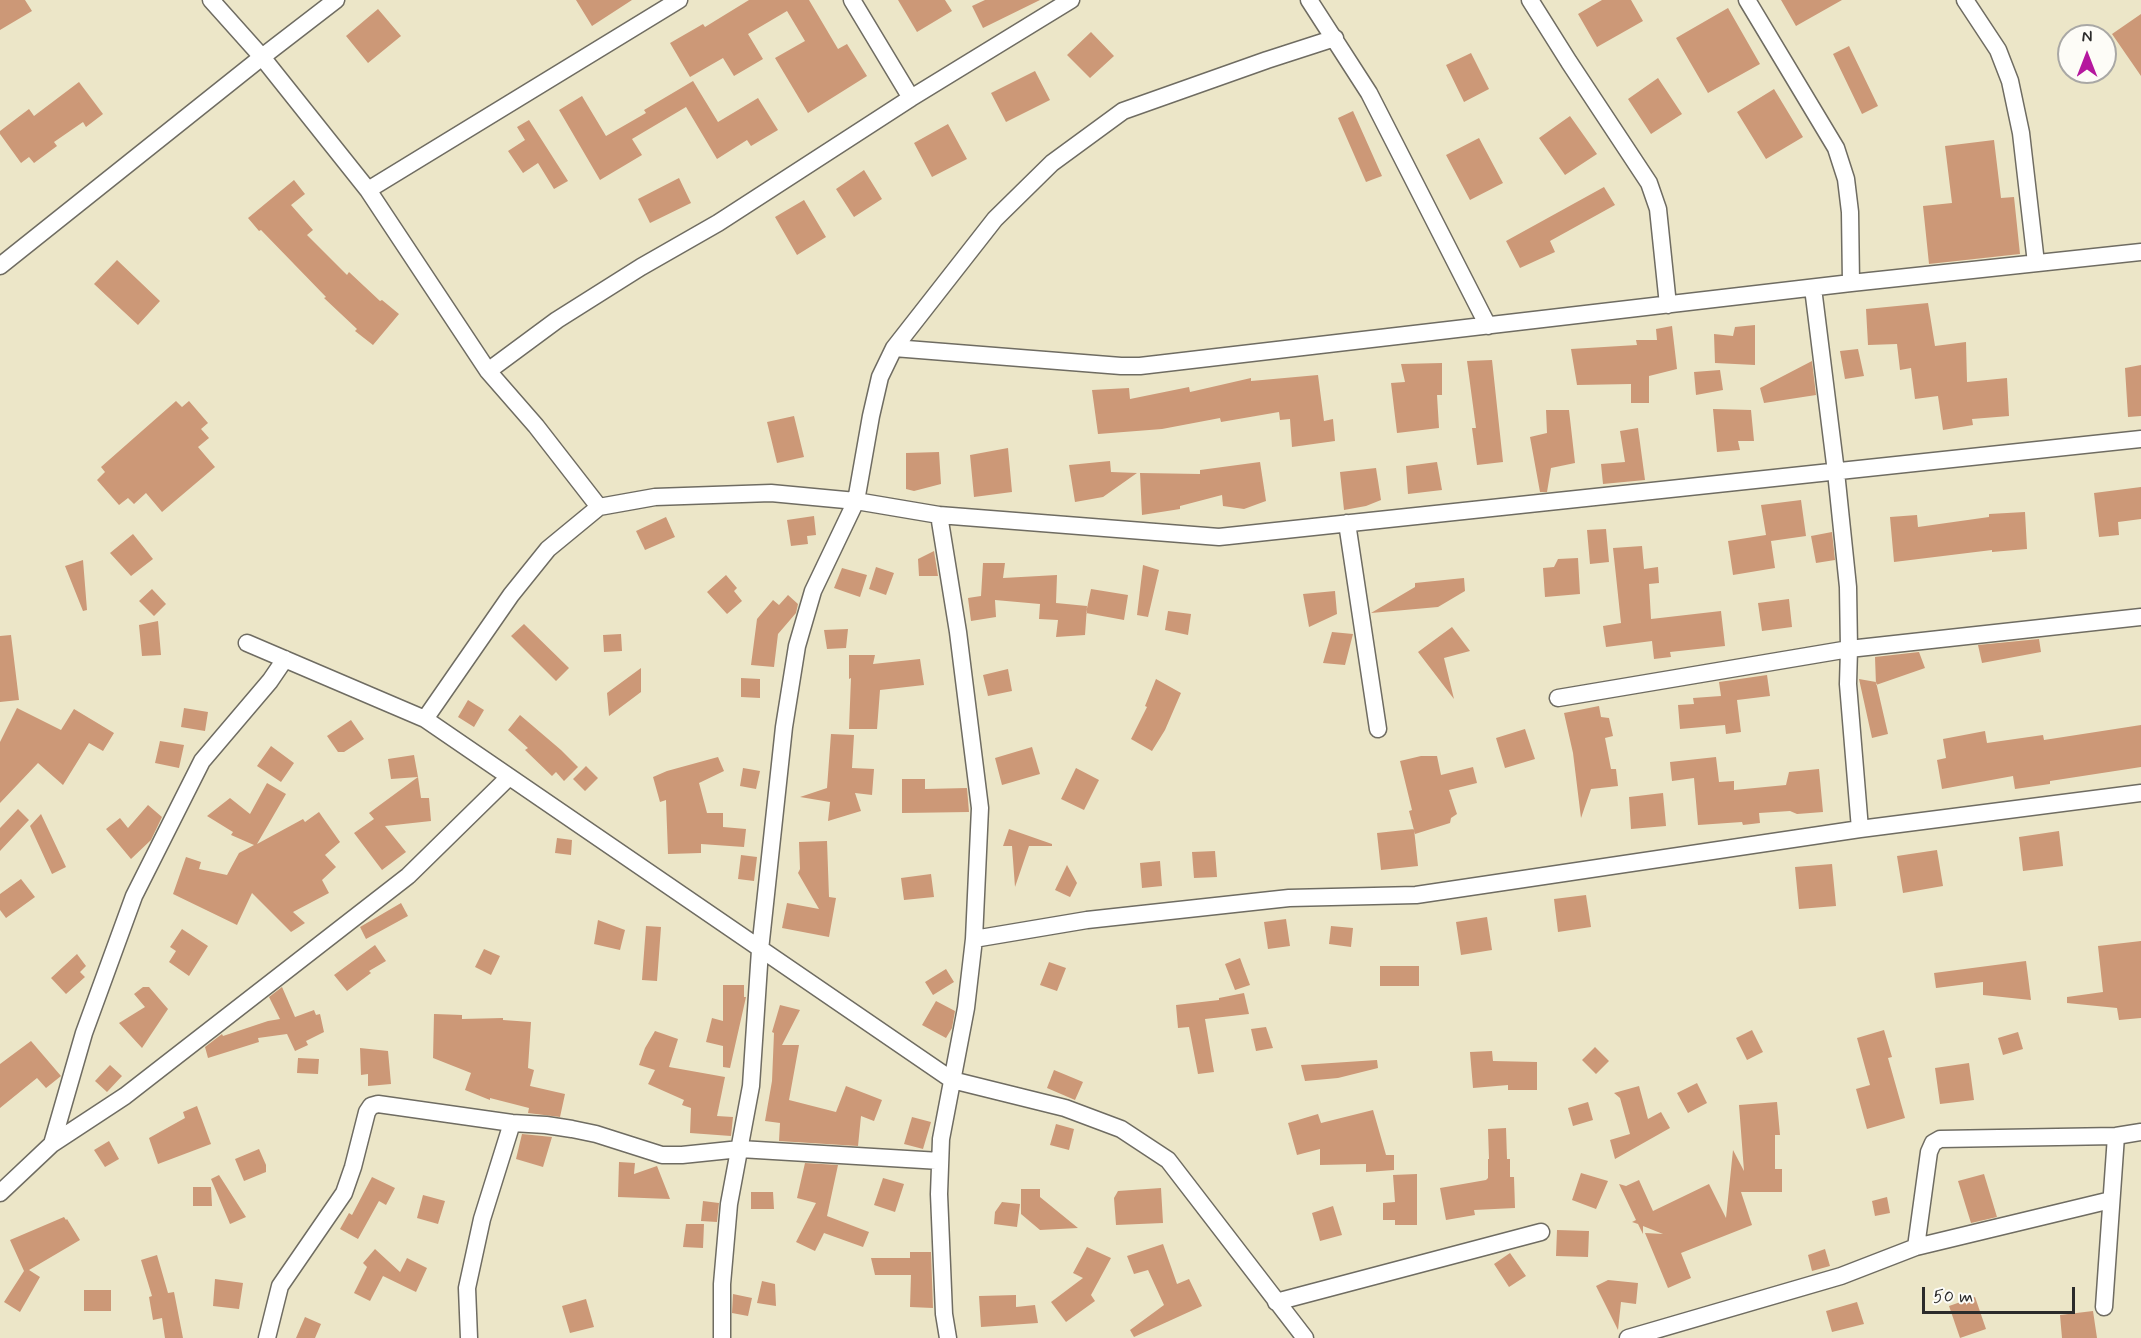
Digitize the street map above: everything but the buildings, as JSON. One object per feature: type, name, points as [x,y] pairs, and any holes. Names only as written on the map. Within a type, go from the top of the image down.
[{"type":"street","points":[[211,0],[262,57],[368,190],[488,371],[536,426],[598,507]]},
{"type":"street","points":[[0,266],[336,0]]},
{"type":"street","points":[[368,190],[679,0]]},
{"type":"street","points":[[852,0],[911,98]]},
{"type":"street","points":[[488,371],[557,320],[641,267],[718,223],[911,98],[1071,0]]},
{"type":"street","points":[[1309,0],[1369,93],[1488,326]]},
{"type":"street","points":[[1530,0],[1649,183],[1658,209],[1668,304]]},
{"type":"street","points":[[1747,0],[1836,148],[1846,179],[1850,212],[1851,283]]},
{"type":"street","points":[[1965,0],[1998,50],[2010,81],[2021,133],[2036,263]]},
{"type":"street","points":[[722,1338],[722,1284],[729,1204],[752,1086],[760,950],[784,727],[797,646],[813,591],[856,501],[880,377],[894,348],[995,219],[1052,163],[1123,111],[1335,38]]},
{"type":"street","points":[[894,348],[1140,366],[1851,283],[2141,252]]},
{"type":"street","points":[[1813,288],[1848,587],[1848,684],[1860,830]]},
{"type":"street","points":[[425,720],[504,604],[548,549],[598,507],[655,497],[771,493],[856,501],[939,515],[1219,537],[2141,439]]},
{"type":"street","points":[[939,515],[958,632],[980,808],[974,939],[966,1008],[940,1139],[939,1206],[948,1338]]},
{"type":"street","points":[[1347,524],[1378,729]]},
{"type":"street","points":[[1558,698],[1849,649],[2141,617]]},
{"type":"street","points":[[247,643],[425,720],[952,1080],[1065,1108],[1120,1129],[1168,1160],[1305,1338]]},
{"type":"street","points":[[52,1144],[84,1033],[134,896],[202,761],[270,681],[285,659]]},
{"type":"street","points":[[0,1193],[52,1144],[125,1096],[408,876],[508,778]]},
{"type":"street","points":[[974,939],[1087,920],[1289,898],[1416,895],[1860,830],[2141,793]]},
{"type":"street","points":[[267,1338],[280,1286],[344,1193],[367,1112],[371,1106],[378,1104],[512,1123],[546,1125],[596,1134],[662,1155],[740,1149],[940,1161]]},
{"type":"street","points":[[469,1338],[467,1288],[483,1219],[512,1123]]},
{"type":"street","points":[[1916,1247],[1929,1152],[1933,1143],[1940,1139],[2116,1136],[2141,1132]]},
{"type":"street","points":[[2104,1307],[2116,1136]]},
{"type":"street","points":[[1628,1338],[1841,1276],[1916,1247],[2111,1200]]},
{"type":"street","points":[[1276,1302],[1541,1232]]}]
